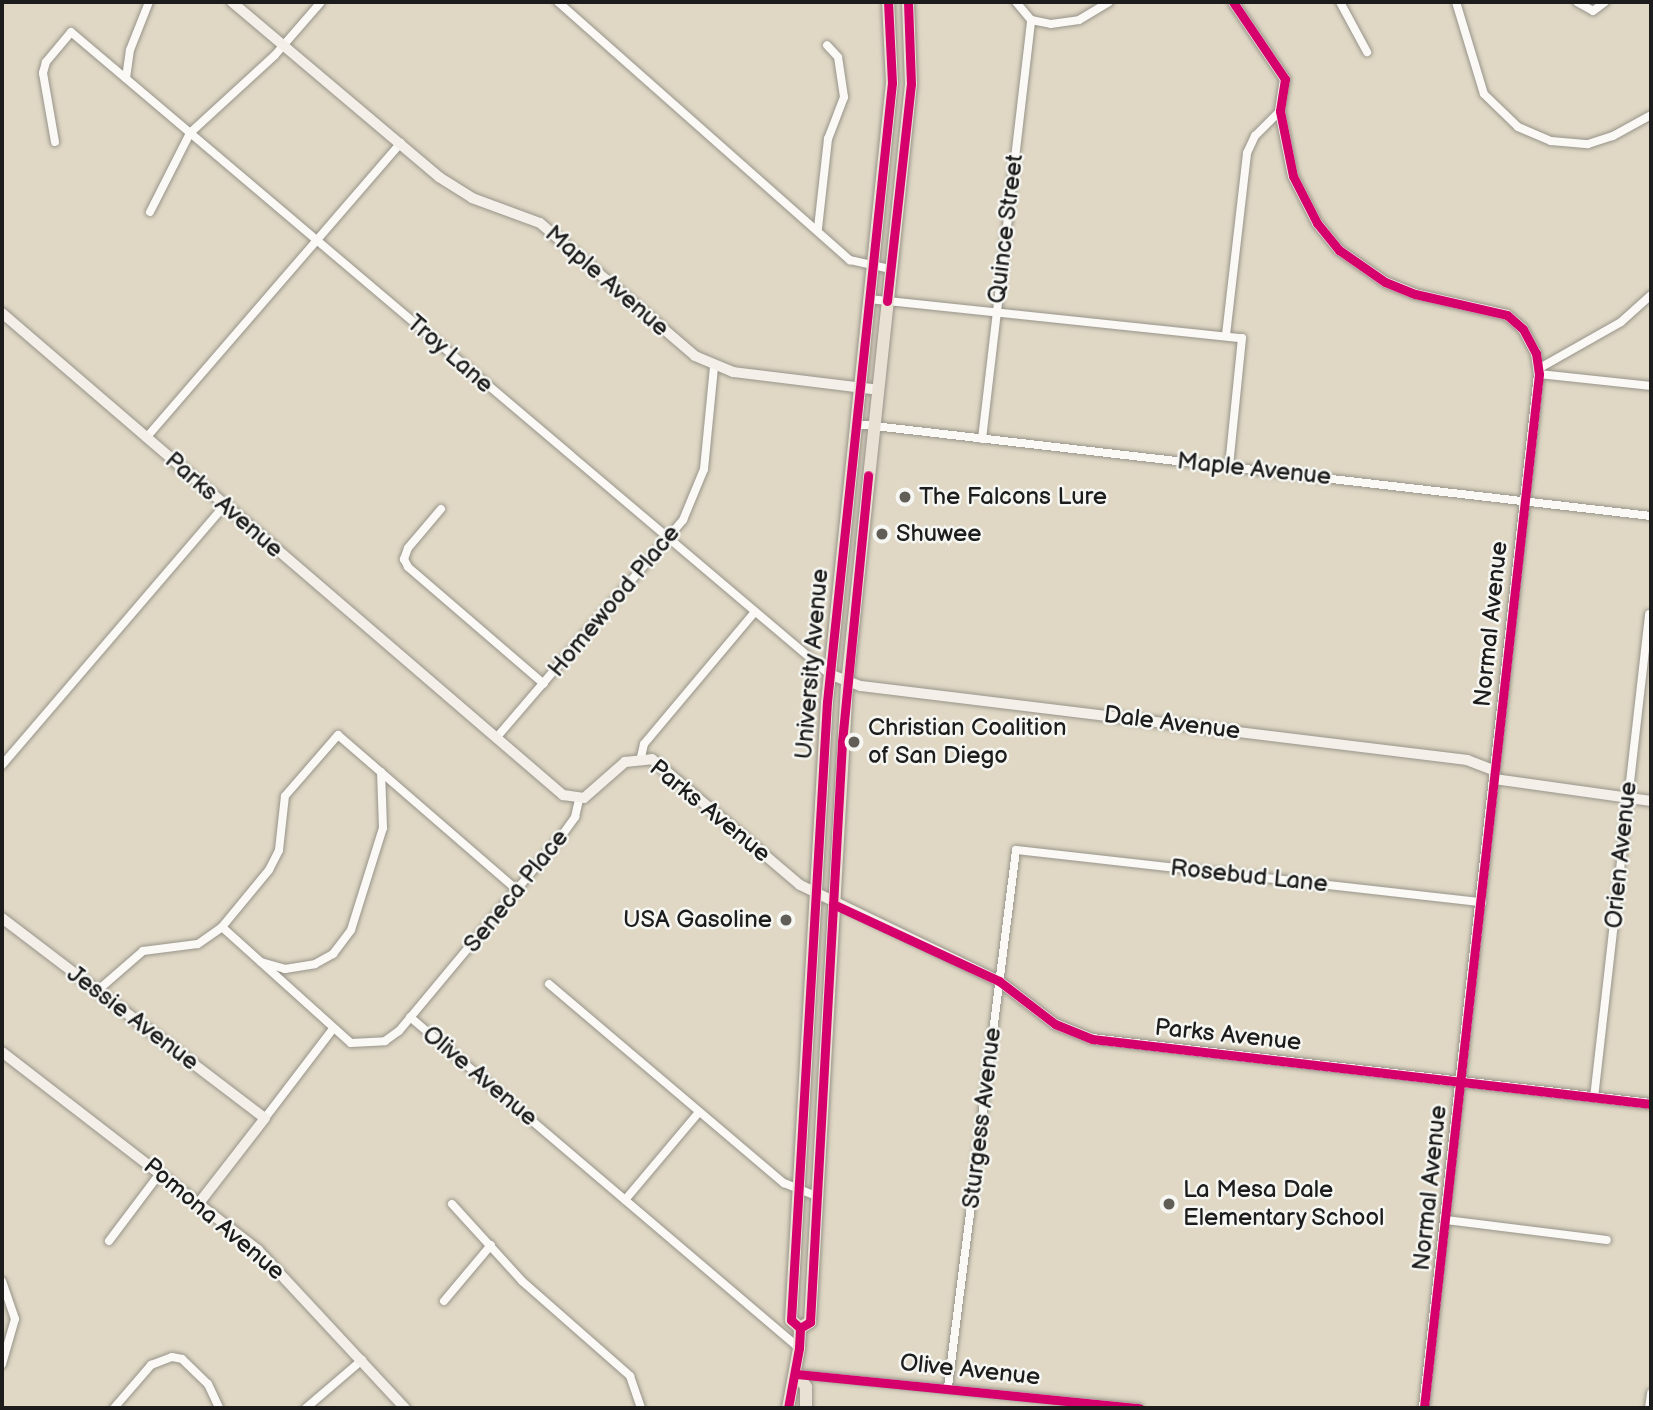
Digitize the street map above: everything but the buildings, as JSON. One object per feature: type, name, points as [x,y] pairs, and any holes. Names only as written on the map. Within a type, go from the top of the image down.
[{"type":"main road","name":"University Avenue","points":[[788,1408],[797,1374],[799,1348],[800,1328],[792,1320],[814,892],[829,674],[892,83],[888,2]]},
{"type":"main road","name":"University Avenue","points":[[800,1328],[810,1322],[846,684],[877,426],[890,270],[911,84],[908,2]]},
{"type":"main road","name":"University Avenue","points":[[797,1374],[806,1387],[806,1408]]},
{"type":"street","points":[[126,78],[130,50],[149,2]]},
{"type":"street","name":"Maple Avenue","points":[[232,2],[452,186],[540,223],[681,345],[714,367],[879,390]]},
{"type":"street","points":[[150,212],[190,133],[285,45],[321,2]]},
{"type":"street","points":[[558,2],[818,228],[850,260],[872,268],[890,270]]},
{"type":"street","points":[[1016,2],[1031,20],[1070,22],[1109,2]]},
{"type":"street","name":"Normal Avenue","points":[[1233,2],[1285,79],[1280,111],[1293,176],[1317,223],[1339,250],[1364,270],[1400,289],[1507,315],[1523,329],[1539,371],[1424,1408]]},
{"type":"street","points":[[1339,2],[1367,52]]},
{"type":"street","points":[[1456,2],[1484,94],[1518,127],[1552,141],[1588,144],[1613,136],[1651,115]]},
{"type":"street","points":[[1577,2],[1593,11],[1605,2]]},
{"type":"street","name":"Quince Street","points":[[982,439],[1031,20]]},
{"type":"street","name":"Troy Lane","points":[[55,142],[43,73],[46,62],[71,32],[829,674]]},
{"type":"street","points":[[818,228],[828,139],[844,97],[838,57],[827,45]]},
{"type":"street","points":[[1226,335],[1247,153],[1255,136],[1280,111]]},
{"type":"street","points":[[146,438],[315,239],[401,144]]},
{"type":"street","points":[[1539,371],[1621,323],[1651,295]]},
{"type":"street","points":[[869,299],[997,309],[1242,338],[1229,467]]},
{"type":"street","name":"Parks Avenue","points":[[2,313],[563,794],[579,799]]},
{"type":"street","name":"Homewood Place","points":[[497,737],[668,540],[702,476],[714,367]]},
{"type":"street","points":[[1539,371],[1651,386]]},
{"type":"street","name":"Maple Avenue","points":[[857,424],[1651,516]]},
{"type":"street","points":[[2,765],[224,506]]},
{"type":"street","points":[[441,509],[408,548],[404,559],[408,567],[544,684]]},
{"type":"street","name":"Seneca Place","points":[[410,1017],[518,891],[575,817],[579,799],[592,794],[625,762],[641,757],[644,744],[754,613]]},
{"type":"street","name":"Orien Avenue","points":[[1594,1098],[1650,614]]},
{"type":"street","points":[[829,674],[846,684]]},
{"type":"street","name":"Dale Avenue","points":[[846,684],[1386,748],[1467,760],[1495,775],[1651,801]]},
{"type":"street","points":[[97,991],[143,951],[198,944],[222,927],[269,870],[279,850],[285,796],[338,735],[518,891]]},
{"type":"street","name":"Parks Avenue","points":[[641,757],[652,759],[773,863],[833,904],[999,981],[1055,1024],[1092,1040],[1462,1080],[1651,1104]]},
{"type":"street","points":[[255,961],[285,969],[309,965],[327,958],[342,943],[358,916],[383,828],[381,772]]},
{"type":"street","name":"Rosebud Lane","points":[[1016,850],[1482,902]]},
{"type":"street","name":"Sturgess Avenue","points":[[948,1387],[1016,850]]},
{"type":"street","name":"Jessie Avenue","points":[[2,918],[265,1118]]},
{"type":"street","name":"Olive Avenue","points":[[222,927],[255,961],[332,1030],[351,1043],[369,1045],[385,1041],[410,1017],[799,1348]]},
{"type":"street","points":[[549,984],[699,1112],[799,1192],[817,1196]]},
{"type":"street","points":[[199,1203],[332,1030]]},
{"type":"street","name":"Pomona Avenue","points":[[4,1058],[160,1173],[272,1264],[405,1408]]},
{"type":"street","points":[[625,1199],[699,1112]]},
{"type":"street","points":[[109,1241],[160,1173]]},
{"type":"street","points":[[452,1204],[522,1281],[630,1376],[641,1408]]},
{"type":"street","points":[[1446,1220],[1607,1240]]},
{"type":"street","points":[[444,1301],[491,1245]]},
{"type":"street","points":[[2,1281],[15,1319],[2,1364]]},
{"type":"street","points":[[114,1408],[161,1359],[182,1359],[208,1384],[219,1408]]},
{"type":"street","points":[[306,1408],[362,1360]]},
{"type":"street","name":"Olive Avenue","points":[[797,1374],[948,1387],[1059,1403],[1139,1408]]},
{"type":"street","points":[[1650,1408],[1651,1393]]},
{"type":"cycle path","points":[[788,1408],[799,1348],[800,1328],[791,1320],[827,702],[892,83],[888,2]]},
{"type":"cycle path","points":[[887,301],[911,84],[908,2]]},
{"type":"cycle path","points":[[1233,2],[1285,79],[1280,111],[1293,176],[1317,223],[1339,250],[1385,282],[1415,294],[1507,315],[1523,329],[1536,353],[1539,374],[1424,1408]]},
{"type":"cycle path","points":[[800,1328],[810,1322],[842,742],[868,475]]},
{"type":"cycle path","points":[[833,904],[999,981],[1055,1024],[1092,1039],[1651,1104]]},
{"type":"cycle path","points":[[797,1374],[1139,1408]]},
{"type":"place","name":"The Falcons Lure","points":[[905,497]]},
{"type":"place","name":"Shuwee","points":[[882,534]]},
{"type":"place","name":"Christian Coalition of San Diego","points":[[854,742]]},
{"type":"place","name":"USA Gasoline","points":[[786,920]]},
{"type":"place","name":"La Mesa Dale Elementary School","points":[[1169,1204]]}]
